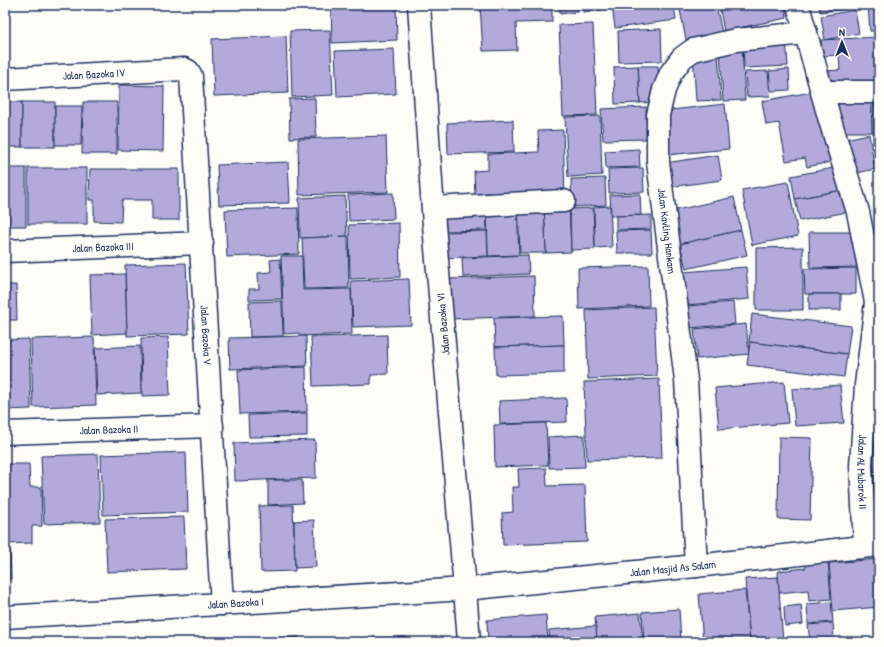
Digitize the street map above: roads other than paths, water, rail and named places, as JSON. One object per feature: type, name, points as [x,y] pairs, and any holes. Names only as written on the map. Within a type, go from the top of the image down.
[{"type":"street","name":"Jalan Bazoka VI","points":[[419,5],[435,233],[469,642]]},
{"type":"street","points":[[798,5],[806,33]]},
{"type":"street","name":"Jalan Al Mubarok II","points":[[806,33],[858,212],[877,302],[866,385],[861,466],[872,545]]},
{"type":"street","name":"Jalan Kavling Hankam","points":[[696,566],[686,380],[658,162],[658,115],[664,90],[671,73],[682,58],[694,50],[736,40],[806,33]]},
{"type":"street","name":"Jalan Bazoka IV","points":[[5,79],[184,69]]},
{"type":"street","name":"Jalan Bazoka V","points":[[184,69],[188,71],[190,76],[202,243],[222,604]]},
{"type":"street","points":[[822,92],[879,92]]},
{"type":"street","points":[[434,208],[564,201]]},
{"type":"street","name":"Jalan Bazoka III","points":[[5,251],[202,243]]},
{"type":"street","name":"Jalan Bazoka II","points":[[5,433],[212,426]]},
{"type":"street","name":"Jalan Masjid As Salam","points":[[465,589],[696,566],[872,545]]},
{"type":"street","name":"Jalan Bazoka I","points":[[5,617],[465,589]]}]
